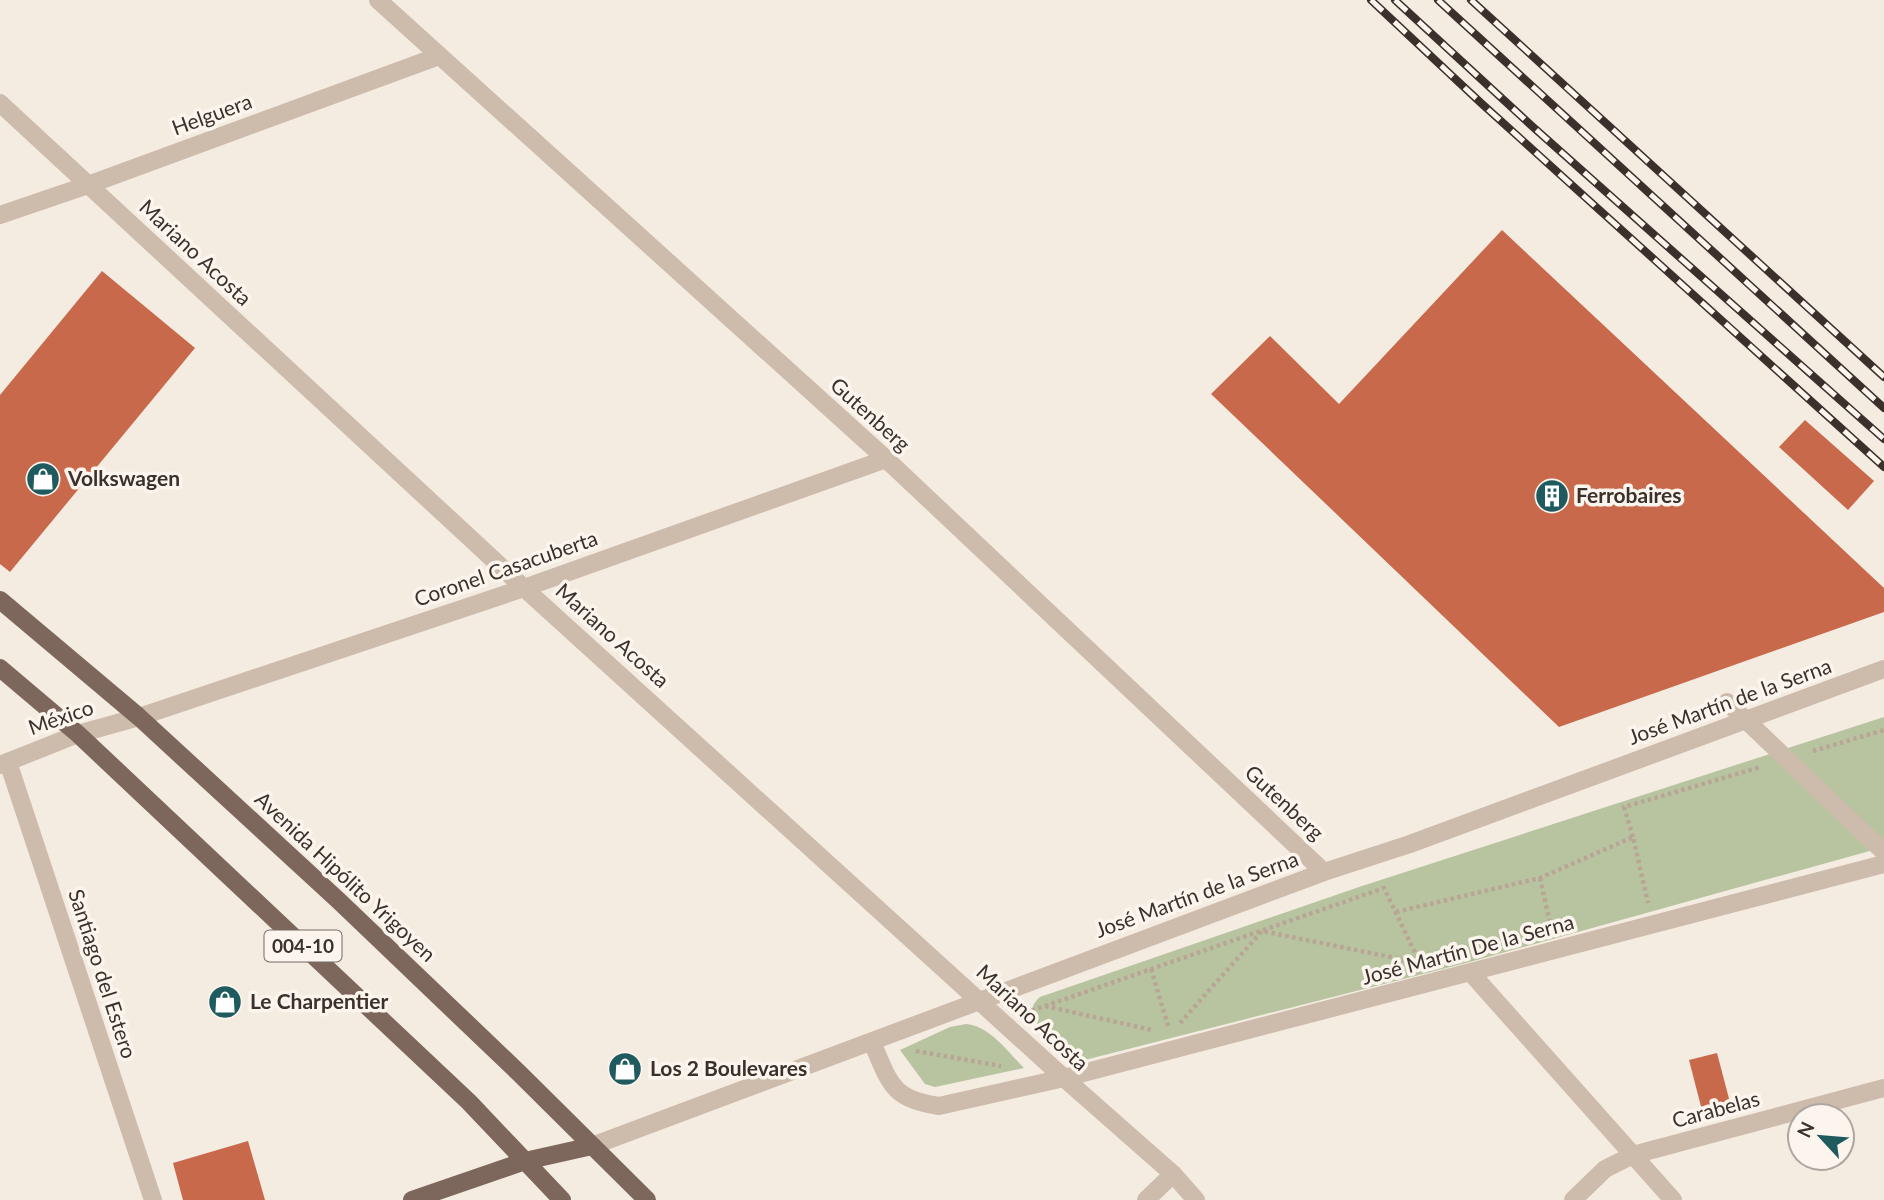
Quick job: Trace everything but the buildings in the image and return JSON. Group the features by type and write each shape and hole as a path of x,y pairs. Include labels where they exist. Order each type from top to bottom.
{"main road":[{"name":"Avenida Hipólito Yrigoyen","path":"0,600 139,718 339,901 647,1200"},
{"name":"004-10","path":"0,668 78,734 469,1102 562,1200"},
{"name":"José Martín de la Serna","path":"412,1200 525,1161 592,1146"}],"street":[{"name":"Gutenberg","path":"378,0 886,459 1324,872"},
{"name":"Helguera","path":"0,215 439,55"},
{"name":"Mariano Acosta","path":"0,103 524,588 1172,1174 1196,1200"},
{"name":"Coronel Casacuberta","path":"139,718 524,588 886,459"},
{"name":"José Martín de la Serna","path":"592,1146 1324,872 1370,858 1884,669"},
{"path":"1727,702 1884,852"},
{"name":"México","path":"4,763 78,734 139,718"},
{"name":"Santiago del Estero","path":"4,763 153,1200"},
{"name":"José Martín De la Serna","path":"872,1042 890,1084 903,1097 918,1103 939,1106 1063,1078 1884,864"},
{"path":"1471,973 1674,1200"},
{"name":"Carabelas","path":"1573,1200 1605,1169 1633,1156 1884,1088"},
{"path":"1146,1200 1172,1174"}],"path":[{"path":"1653,925 1624,807 1884,730"},
{"path":"1396,912 1540,878 1633,837"},
{"path":"1540,878 1556,950"},
{"path":"1002,1021 1262,930 1384,888 1420,963 1262,930"},
{"path":"1171,1034 1262,930"},
{"path":"1151,969 1171,1034"},
{"path":"1044,1006 1171,1034"},
{"path":"913,1050 1009,1068"}],"green space":[{"path":"1884,717 1884,847 1466,963 1077,1062 1033,1017 1033,1006 1040,997 1359,887"},
{"path":"966,1024 983,1029 991,1035 1024,1068 935,1087 925,1084 900,1050 950,1027"}],"railway":[{"path":"1371,0 1481,103 1884,467"},
{"path":"1395,0 1533,127 1884,439"},
{"path":"1438,0 1884,408"},
{"path":"1471,0 1884,377"}],"place":[{"name":"Volkswagen","path":"43,479"},
{"name":"Ferrobaires","path":"1552,496"},
{"name":"Le Charpentier","path":"225,1002"},
{"name":"Los 2 Boulevares","path":"625,1069"}]}
